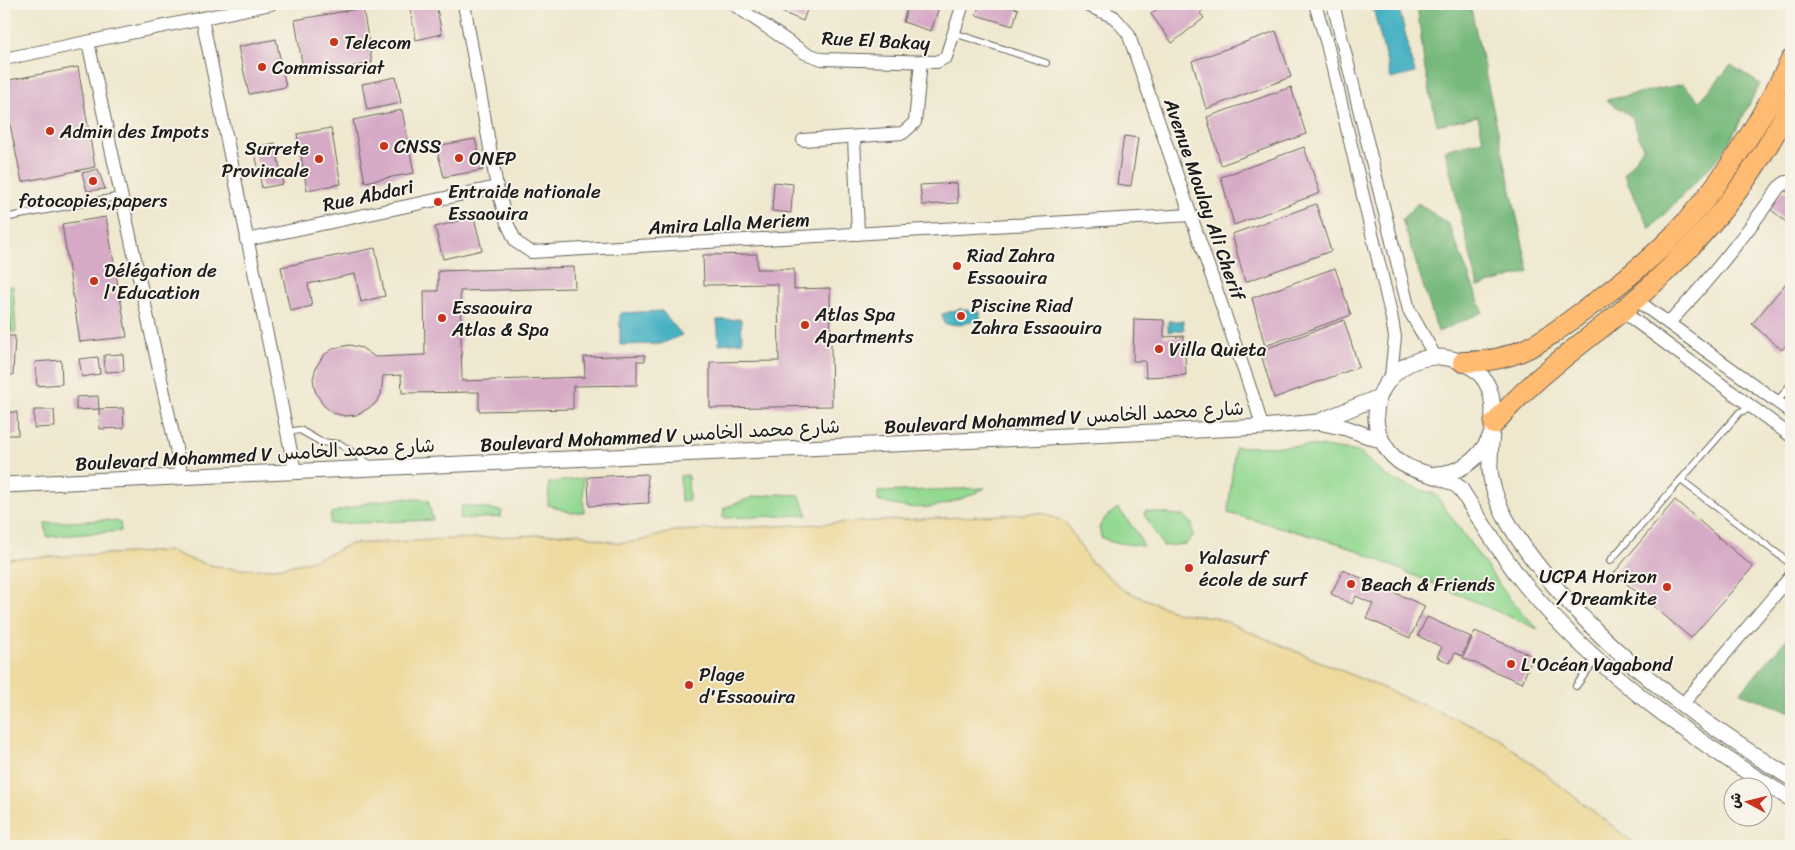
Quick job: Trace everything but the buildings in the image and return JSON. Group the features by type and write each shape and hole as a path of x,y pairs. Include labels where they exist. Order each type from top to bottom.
{"highway":[{"path":"1463,362 1489,362 1512,356 1553,333 1614,288 1673,237 1711,192 1748,139 1770,104 1791,60"},
{"path":"1493,430 1525,390 1629,305 1674,264 1725,207 1766,147 1791,102"}],"street":[{"path":"4,59 271,4"},
{"name":"Amira Lalla Meriem","path":"464,4 497,187 507,223 516,242 530,252 1191,215"},
{"name":"Rue El Bakay","path":"733,4 805,53 822,59 938,62 946,57 963,4"},
{"name":"Avenue Moulay Ali Cherif","path":"1085,4 1114,18 1128,33 1262,427"},
{"path":"1314,4 1327,44 1391,314 1394,337 1391,376"},
{"path":"1333,4 1409,310 1435,356"},
{"path":"202,18 246,240 295,471"},
{"path":"88,42 182,476"},
{"path":"803,140 903,133 915,122 921,61"},
{"path":"854,137 858,234"},
{"path":"1668,323 1705,284 1745,236 1778,188 1786,182 1791,183"},
{"name":"Rue Abdari","path":"246,240 497,187"},
{"path":"1629,305 1668,323 1791,412"},
{"path":"1629,305 1791,436"},
{"path":"1493,430 1484,450 1467,465 1446,474 1419,472 1397,461 1382,441 1376,412 1379,397 1391,376 1403,365 1419,358 1435,356 1463,362 1475,371 1485,382 1495,409 1493,430 1489,465 1493,486 1502,512 1542,572 1594,630 1623,658 1708,724 1791,778"},
{"path":"1318,422 1379,397"},
{"path":"1754,407 1777,402"},
{"path":"1318,422 1346,428 1382,441"},
{"name":"Boulevard Mohammed V شارع محمد الخامس","path":"4,485 1262,427 1318,422"},
{"path":"1431,474 1451,481 1460,488 1503,556 1526,586 1578,643 1652,706 1695,738 1791,799"},
{"path":"1682,705 1791,576"}],"lane":[{"path":"954,33 1046,63"},
{"path":"4,218 121,196"},
{"path":"1777,402 1791,384"},
{"path":"1610,561 1740,412 1754,407"},
{"path":"287,432 300,430 321,442 340,444 375,468"},
{"path":"1681,480 1791,564"},
{"path":"1576,686 1596,659"}],"green space":[{"path":"1417,4 1470,4 1529,272 1478,287 1445,150 1483,140 1478,116 1437,125 1424,64"},
{"path":"1731,65 1760,84 1724,152 1650,229 1624,175 1643,148 1632,117 1606,100 1683,84 1700,101"},
{"path":"1418,203 1449,225 1483,312 1438,332 1402,219"},
{"path":"13,286 16,332 4,332 4,287"},
{"path":"1317,446 1359,452 1386,476 1406,485 1435,494 1509,598 1538,629 1341,544 1228,513 1235,447"},
{"path":"688,475 689,500 681,501 680,476"},
{"path":"583,478 584,512 572,513 548,505 549,483"},
{"path":"985,488 958,500 933,507 906,507 878,501 878,492"},
{"path":"779,494 799,495 808,515 723,518 724,508 753,497"},
{"path":"402,498 428,500 433,520 330,524 331,513 370,502"},
{"path":"462,505 502,511 501,517 460,519"},
{"path":"1118,508 1138,534 1143,546 1111,542 1101,537 1099,527 1106,517"},
{"path":"1145,511 1184,516 1192,524 1193,536 1186,544 1163,546 1144,514"},
{"path":"106,520 120,522 121,531 47,537 45,523"},
{"path":"1791,634 1791,712 1740,693"}],"sand":[{"name":"Plage d'Essaouira","path":"1042,513 1065,522 1089,560 1124,590 1178,613 1215,617 1496,736 1638,846 4,846 4,559 171,551 215,566 261,569 307,562 350,544 578,533 606,541 626,542 647,539 674,531"}],"water":[{"path":"1372,4 1398,4 1415,73 1391,79"},
{"name":"Piscine Riad Zahra Essaouira","path":"960,309 980,312 980,319 961,325 944,324 942,314"},
{"path":"662,311 682,335 661,344 620,345 620,313"},
{"path":"741,319 742,342 719,344 717,320"},
{"path":"1168,321 1183,321 1184,330 1168,332"}],"place":[{"name":"Telecom","path":"334,42"},
{"name":"Commissariat","path":"262,67"},
{"name":"Admin des Impots","path":"50,131"},
{"name":"CNSS","path":"384,146"},
{"name":"ONEP","path":"459,158"},
{"name":"Surrete Provincale","path":"319,159"},
{"name":"fotocopies,papers","path":"93,181"},
{"name":"Entraide nationale Essaouira","path":"438,202"},
{"name":"Riad Zahra Essaouira","path":"957,266"},
{"name":"Délégation de l'Education","path":"94,281"},
{"name":"Piscine Riad Zahra Essaouira","path":"961,316"},
{"name":"Essaouira Atlas & Spa","path":"442,318"},
{"name":"Atlas Spa Apartments","path":"805,325"},
{"name":"Villa Quieta","path":"1159,349"},
{"name":"Yalasurf école de surf","path":"1189,568"},
{"name":"Beach & Friends","path":"1351,584"},
{"name":"UCPA Horizon / Dreamkite","path":"1667,587"},
{"name":"L'Océan Vagabond","path":"1511,664"},
{"name":"Plage d'Essaouira","path":"689,685"}]}
